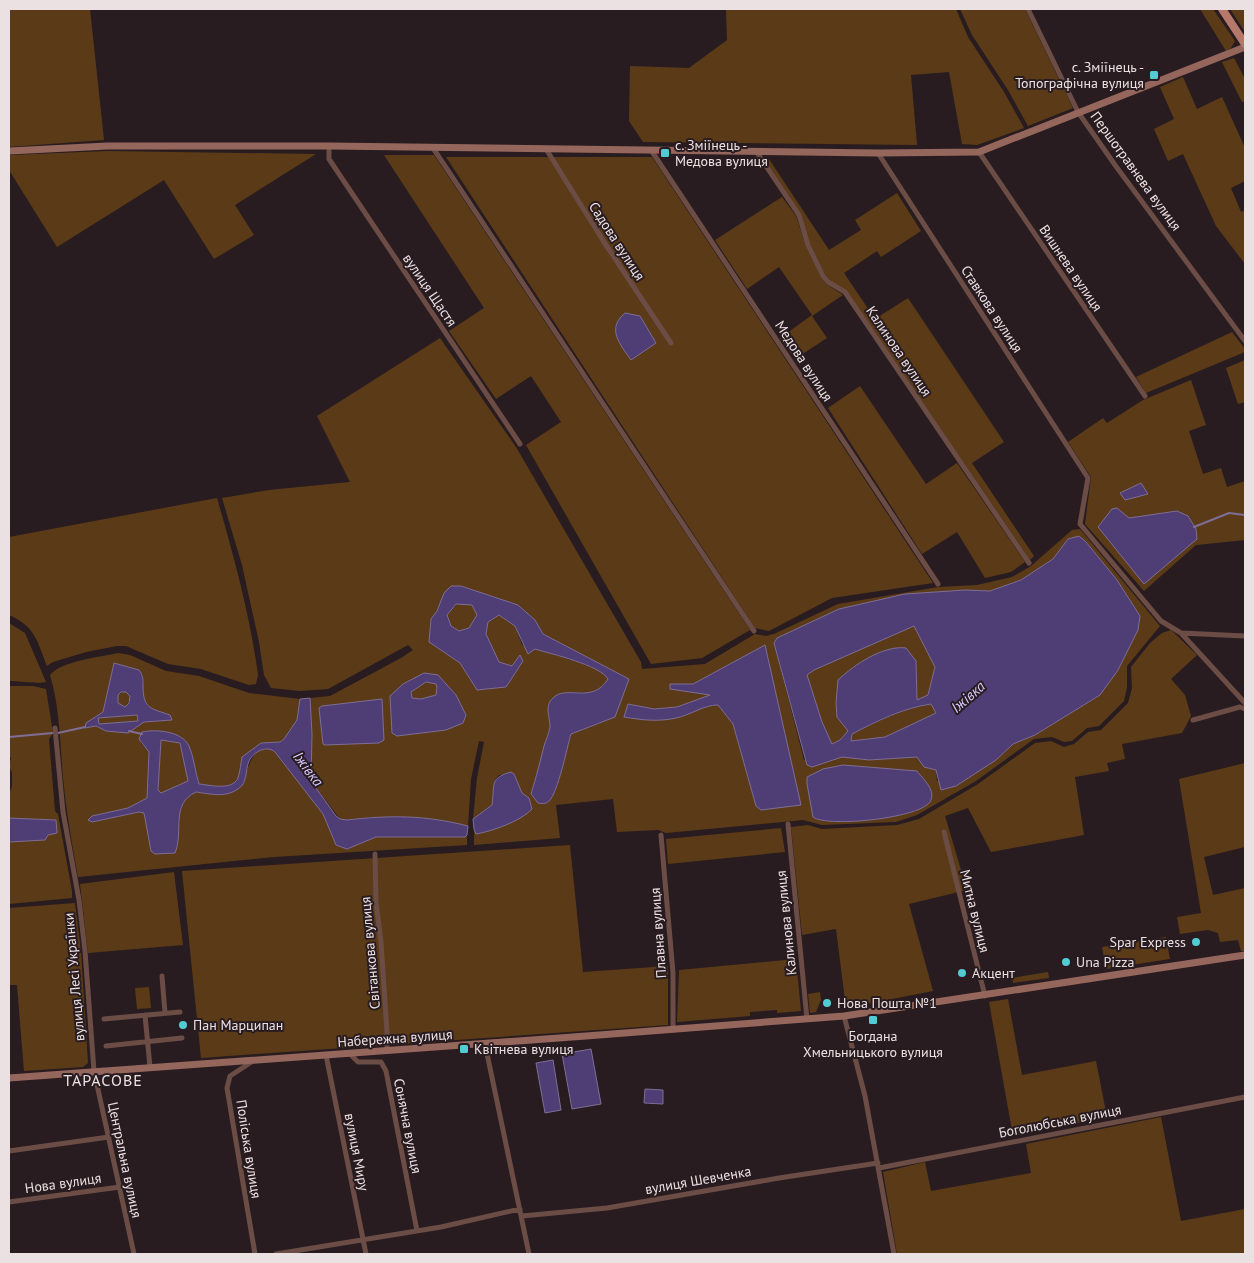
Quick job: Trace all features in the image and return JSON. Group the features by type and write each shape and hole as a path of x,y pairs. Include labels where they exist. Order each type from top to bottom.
{"main road":[{"path":"1222,9 1245,46"}],"street":[{"path":"9,151 108,146 329,146 756,152 979,152 1078,112 1028,9"},
{"name":"Першотравнева вулиця","path":"1245,46 1078,112 1245,341"},
{"name":"вулиця Щастя","path":"329,146 329,159 520,444"},
{"path":"433,148 754,630"},
{"name":"Садова вулиця","path":"546,149 604,242 671,343"},
{"name":"Медова вулиця","path":"651,150 938,584"},
{"name":"Калинова вулиця","path":"756,152 799,215 808,245 824,276 828,282 845,292 1029,563"},
{"name":"Вишнева вулиця","path":"979,152 1145,396"},
{"name":"Ставкова вулиця","path":"878,153 1088,478 1080,524 1161,621 1181,633"},
{"path":"1181,633 1245,636"},
{"path":"1181,633 1245,703"},
{"path":"1193,720 1240,707 1245,709"},
{"name":"вулиця Лесі Українки","path":"56,728 62,812 75,881 84,952 94,1071"},
{"name":"Калинова вулиця","path":"788,824 807,1019"},
{"name":"Митна вулиця","path":"944,832 985,996"},
{"name":"Плавна вулиця","path":"661,835 673,973 673,1030"},
{"name":"Світанкова вулиця","path":"375,854 376,902 388,1032 387,1051"},
{"name":"Набережна вулиця","path":"9,1078 844,1016 1245,956"},
{"path":"162,976 165,1014"},
{"path":"104,1020 180,1012"},
{"path":"145,1015 150,1067"},
{"path":"844,1016 865,1096 894,1254"},
{"path":"106,1046 182,1038"},
{"path":"485,1044 529,1254"},
{"name":"Сонячна вулиця","path":"349,1053 358,1062 381,1062 386,1071 417,1231"},
{"name":"вулиця Миру","path":"326,1055 366,1254"},
{"name":"Поліська вулиця","path":"255,1060 230,1076 227,1088 255,1254"},
{"name":"Центральна вулиця","path":"94,1071 134,1254"},
{"name":"Боголюбська вулиця","path":"879,1165 1245,1097"},
{"path":"9,1151 109,1137"},
{"name":"вулиця Шевченка","path":"522,1216 607,1208 779,1178 879,1165"},
{"name":"Нова вулиця","path":"9,1202 120,1187"},
{"path":"276,1254 417,1231 520,1210"}],"shaded area":[{"path":"9,9 90,9 104,140 9,147"},
{"path":"726,9 956,9 968,37 1004,92 1024,128 977,145 962,144 949,72 911,75 917,145 643,142 629,121 630,66 689,68 727,40"},
{"path":"960,9 1025,9 1073,108 1028,126 1008,90 972,35"},
{"path":"1200,9 1213,9 1235,41 1231,48 1226,51"},
{"path":"1230,9 1245,9 1245,32"},
{"path":"1234,58 1245,79 1245,101 1242,102 1222,62"},
{"path":"1183,77 1197,109 1222,97 1245,148 1245,181 1231,188 1241,212 1245,210 1245,264 1216,226 1183,154 1168,161 1154,129 1174,119 1160,87"},
{"path":"108,151 316,154 235,205 254,235 214,259 164,180 57,247 9,170 9,155"},
{"path":"384,155 434,155 750,630 702,658 651,664 526,445 561,422 531,376 496,399 449,331 484,308"},
{"path":"446,157 652,157 933,583 832,598 769,631 755,628"},
{"path":"764,159 769,159 829,250 861,230 855,220 897,193 921,231 881,257 877,251 844,273 875,319 908,298 1004,442 972,463 1034,556 1030,560 847,291 829,280 825,275 810,244 801,214"},
{"path":"782,197 796,216 806,246 821,277 826,284 843,295 812,316 827,338 795,359 780,338 812,315 779,267 747,289 715,240"},
{"path":"1232,332 1245,349 1245,352 1146,393 1136,377"},
{"path":"440,338 516,447 641,662 642,669 705,664 755,634 766,636 774,634 838,604 938,587 977,585 1012,577 1031,566 1072,530 1080,529 1160,626 1127,666 1127,687 1124,701 1099,726 1087,728 1072,741 1064,742 1052,737 1034,739 976,781 917,815 896,822 822,825 803,820 666,833 658,830 617,832 613,799 556,805 560,838 474,845 474,829 476,834 529,798 522,793 514,774 499,775 495,780 492,805 473,819 477,778 484,742 479,741 471,779 468,826 452,822 408,817 340,819 311,781 312,734 310,698 330,696 413,650 408,645 328,689 300,691 271,688 264,675 259,642 242,565 222,498 269,490 350,482 317,416","holes":["1068,539 1086,542 1117,580 1140,616 1138,630 1118,670 1100,695 1035,735 1013,744 996,760 937,781 936,769 929,769 917,757 869,760 842,757 804,760 774,643 777,638 965,590 990,591 1021,580 1053,559","461,586 518,605 535,620 543,634 629,679 614,717 571,734 555,792 531,794 550,727 548,708 550,702 564,694 589,692 598,689 608,679 605,673 578,662 522,645 515,626 499,615 488,622 486,634 499,662 512,666 523,661 506,687 477,690 460,663 429,641 431,619","765,645 756,806 733,724 718,705 624,717 629,704 654,709 677,707 711,695 670,684 693,684","438,675 456,695 392,733 403,684"]},
{"path":"1245,360 1245,402 1238,404 1226,368"},
{"path":"1191,380 1206,425 1189,431 1203,474 1221,468 1227,487 1245,481 1245,540 1196,545 1144,591 1085,524 1091,477 1068,442 1103,418 1107,423 1143,400"},
{"path":"860,386 926,484 957,463 1025,562 1011,572 985,578 957,532 922,554 828,408"},
{"path":"217,498 246,608 258,675 256,684 249,685 201,669 168,664 126,646 86,652 53,662 47,666 38,642 30,630 9,615 9,537"},
{"path":"457,604 472,604 477,615 469,628 459,631 451,626 447,615"},
{"path":"9,623 25,633 46,682 9,681"},
{"path":"914,626 935,667 928,696 917,701 916,661 837,717 848,731 840,740 832,744 822,722 807,675 814,670"},
{"path":"1171,630 1197,655 1171,679 1185,695 1191,716 1182,733 1122,744 1125,759 1107,763 1109,771 1075,777 1084,835 991,852 968,808 945,816 967,890 909,904 933,991 846,1008 836,929 802,935 791,827 808,825 822,829 897,825 919,819 978,784 1035,743 1051,741 1064,747 1074,744 1088,732 1101,730 1128,703 1132,688 1131,667 1150,643 1162,633"},
{"path":"118,653 130,655 166,671 199,676 249,693 300,699 297,720 280,742 261,743 242,757 237,780 224,786 199,784 188,744 161,732 142,732 141,743 149,752 147,798 128,808 92,816 88,820 92,822 139,812 144,813 151,851 177,849 179,817 184,802 189,796 196,792 223,795 244,782 253,756 257,751 268,748 275,752 323,814 336,845 347,849 376,837 465,837 467,835 467,845 274,857 78,877 66,803 58,713 50,675 55,670 72,663","holes":["114,663 143,675 143,699 151,709 170,715 171,720 144,722 128,733 106,731 96,726 85,727 86,723 103,712"]},
{"path":"426,682 436,684 436,695 421,699 412,698 411,692"},
{"path":"9,686 33,686 46,689 53,733 49,739 55,811 58,814 72,898 9,904 9,842 20,842 56,820 9,818 9,795 12,786 12,773 9,766 11,758 9,755"},
{"path":"124,691 130,696 125,707 118,703 118,695"},
{"path":"931,704 936,713 885,737 851,741 852,734 881,720 900,712"},
{"path":"138,715 138,721 99,724 98,718"},
{"path":"161,740 180,743 188,781 161,794 158,790"},
{"path":"1245,763 1245,847 1204,857 1213,895 1245,888 1245,951 1241,951 1238,940 1220,942 1218,933 1208,930 1180,934 1177,917 1201,913 1179,779"},
{"path":"781,828 785,852 668,864 666,839"},
{"path":"570,845 583,972 668,966 668,1025 201,1058 182,871"},
{"path":"174,872 183,945 88,953 80,884"},
{"path":"75,903 81,952 88,1063 83,1067 24,1071 17,985 9,985 9,908"},
{"path":"1166,937 1170,959 1106,969 1102,947"},
{"path":"796,959 801,1011 777,1013 777,1010 750,1012 750,1016 677,1022 679,970"},
{"path":"1048,972 1049,978 1013,983 1012,978"},
{"path":"149,987 151,1008 137,1009 135,988"},
{"path":"820,992 821,1000 816,1012 810,1013 808,994"},
{"path":"1008,999 1022,1075 1096,1061 1107,1117 1013,1136 989,1002"},
{"path":"1161,1117 1181,1221 1245,1209 1245,1254 897,1254 883,1172 925,1162 931,1191 1031,1173 1026,1144"}],"water":[{"path":"625,313 640,316 656,343 631,360 619,342 616,331 619,319"},
{"path":"1141,483 1148,494 1125,500 1120,493"},
{"path":"1117,508 1129,518 1177,511 1188,516 1196,529 1197,539 1144,584 1098,527 1112,509"},
{"path":"1079,536 1086,542 1117,580 1140,616 1138,630 1118,670 1100,695 1035,735 1013,744 996,760 956,786 941,790 936,770 924,767 917,757 869,760 842,757 812,767 807,765 774,643 777,638 839,609 905,594 965,590 990,591 1021,580 1053,559 1068,539","holes":["914,626 935,667 928,695 917,700 916,661 906,648 888,650 869,657 838,680 837,717 848,731 840,740 832,744 822,722 807,675 814,670","931,704 936,713 885,737 851,741 852,734 881,720 900,712"]},
{"path":"451,586 461,586 518,605 535,620 543,634 629,679 615,717 571,734 556,789 547,803 538,803 531,794 550,729 548,708 550,701 559,694 595,691 602,687 608,679 595,669 563,657 535,649 528,654 515,626 499,615 488,622 486,634 499,662 512,666 520,655 523,661 506,687 477,690 460,663 429,642 431,619 437,611 444,593","holes":["456,604 472,605 477,615 469,628 459,631 451,626 447,615"]},
{"path":"765,645 801,805 761,810 756,806 733,724 718,705 713,705 681,717 663,720 624,717 628,704 654,709 677,707 710,695 670,689 670,684 693,684"},
{"path":"114,663 139,670 143,677 143,693 146,703 153,709 170,715 172,720 144,722 128,733 106,731 96,726 85,728 86,723 103,712","holes":["121,692 126,692 130,696 129,703 125,707 118,703 118,695","137,715 138,721 99,724 98,718"]},
{"path":"424,673 438,675 456,695 466,715 463,723 446,730 397,736 392,733 390,696 403,684","holes":["426,682 436,684 436,695 421,699 412,698 411,692"]},
{"path":"310,698 312,734 311,781 336,816 347,820 393,817 452,822 468,826 467,835 465,837 376,837 347,849 336,845 323,814 275,752 268,749 261,750 251,757 243,783 233,792 228,794 212,794 196,792 188,797 180,811 175,853 155,854 151,851 144,813 139,812 92,822 88,820 92,816 128,808 147,798 149,752 139,739 142,732 161,731 181,737 186,741 191,750 199,784 231,785 238,778 242,757 261,743 280,742 284,739 297,720 300,699","holes":["161,740 180,743 188,781 161,793 158,790"]},
{"path":"382,699 384,740 379,743 323,744 319,708 322,706"},
{"path":"843,765 917,771 930,788 931,800 925,806 912,812 875,819 836,822 813,817 807,777 823,769"},
{"path":"511,772 514,774 522,793 529,798 532,809 521,818 506,825 476,834 473,819 492,805 494,783 496,780 504,774"},
{"path":"9,818 56,820 57,833 48,835 45,840 9,842"},
{"path":"591,1049 601,1104 572,1109 562,1054"},
{"path":"553,1060 561,1110 545,1113 536,1063"},
{"path":"645,1089 663,1090 663,1104 644,1103"}],"waterway":[{"name":"Іжівка","path":"1194,527 1229,513 1245,515"},
{"name":"Іжівка","path":"58,733 85,727"},
{"name":"Іжівка","path":"129,731 142,734"},
{"name":"Іжівка","path":"9,737 53,733"}],"place":[{"name":"с. Зміїнець - Топографічна вулиця","path":"1154,75"},
{"name":"с. Зміїнець - Медова вулиця","path":"665,153"},
{"name":"Spar Express","path":"1196,942"},
{"name":"Una Pizza","path":"1066,962"},
{"name":"Акцент","path":"962,973"},
{"name":"Нова Пошта №1","path":"827,1003"},
{"name":"Богдана Хмельницького вулиця","path":"873,1020"},
{"name":"Пан Марципан","path":"183,1025"},
{"name":"Квітнева вулиця","path":"464,1049"}],"district":[{"name":"ТАРАСОВЕ","path":"103,1080"}]}
